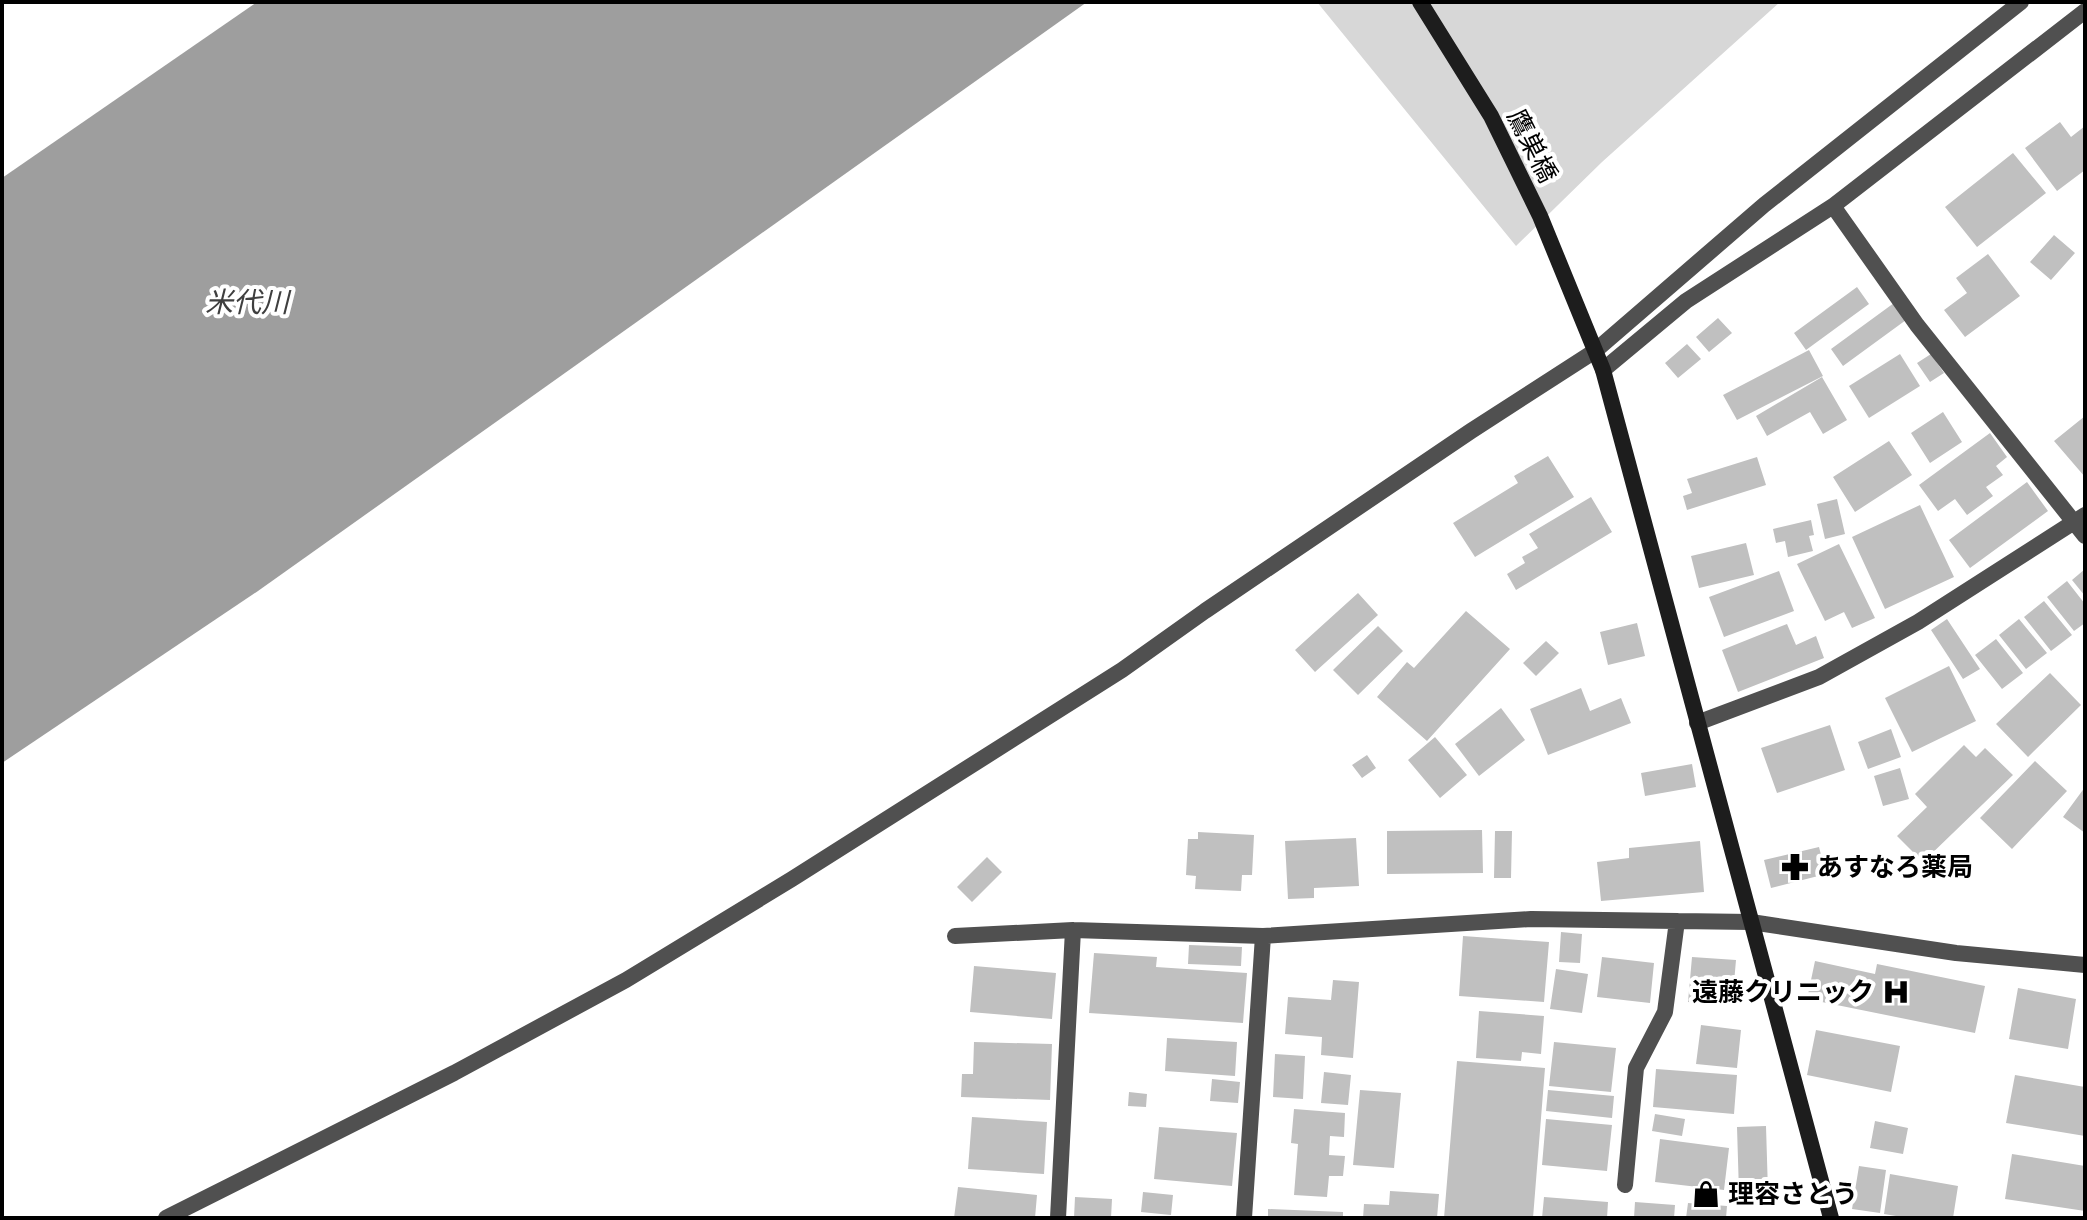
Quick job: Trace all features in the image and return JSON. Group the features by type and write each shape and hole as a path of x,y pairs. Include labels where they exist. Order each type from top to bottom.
{"street":[{"name":"鷹巣橋","path":"1420,2 1491,116 1540,216 1603,370 1831,1218"},
{"path":"166,1218 468,1066 626,980 1122,670 1357,508 1595,351 1764,205 2021,2"},
{"path":"1603,370 1686,301 1833,206 2085,11"},
{"path":"1697,723 1819,677 2082,524 1917,325 1833,206"},
{"path":"955,936 1073,930 1263,936 1531,919 1751,922 1956,953 2085,965"},
{"path":"1625,1185 1636,1068 1665,1012 1677,921"},
{"path":"1058,1218 1073,930"},
{"path":"1244,1218 1263,936"}],"shaded area":[{"path":"1317,2 1780,2 1602,162 1516,246"}],"water":[{"name":"米代川","path":"257,2 1087,2 258,591 2,763 2,178"}],"building":[{"path":"2060,122 2071,137 2085,126 2085,170 2057,191 2025,148"},
{"path":"2013,153 2046,193 1977,247 1945,207"},
{"path":"2054,235 2075,253 2051,280 2030,262"},
{"path":"1988,254 2020,296 1965,337 1944,310 1967,293 1956,278"},
{"path":"1857,287 1869,304 1806,350 1794,333"},
{"path":"1894,303 1906,320 1843,366 1831,349"},
{"path":"1718,318 1732,333 1709,352 1696,337"},
{"path":"1687,344 1701,359 1678,378 1665,363"},
{"path":"1809,350 1823,376 1737,420 1723,395"},
{"path":"1900,354 1920,386 1869,418 1849,386"},
{"path":"1931,354 1944,373 1930,382 1917,363"},
{"path":"1822,377 1847,420 1823,434 1810,412 1767,436 1756,416"},
{"path":"1943,412 1962,442 1930,463 1911,433"},
{"path":"2085,416 2085,477 2054,441"},
{"path":"1990,433 2007,457 1996,466 2003,475 1986,487 1993,496 1967,515 1955,499 1938,511 1919,485"},
{"path":"1889,441 1912,475 1855,512 1833,477"},
{"path":"1548,456 1574,497 1475,557 1453,523 1518,483 1514,476"},
{"path":"1757,457 1766,485 1687,510 1683,496 1692,493 1687,479"},
{"path":"2027,482 2048,511 1970,568 1949,540"},
{"path":"1591,497 1612,532 1516,590 1507,574 1525,563 1522,557 1538,548 1529,534"},
{"path":"1837,499 1845,534 1825,539 1817,504"},
{"path":"1920,505 1954,577 1885,609 1852,537"},
{"path":"1811,520 1814,535 1809,536 1813,551 1788,557 1785,541 1776,543 1773,529"},
{"path":"1746,543 1754,575 1699,588 1691,556"},
{"path":"1839,544 1875,618 1852,628 1844,612 1825,621 1797,564"},
{"path":"2085,569 2085,596 2072,580"},
{"path":"1779,571 1794,611 1724,637 1709,597"},
{"path":"2067,581 2085,604 2085,623 2074,631 2047,597"},
{"path":"1358,593 1378,615 1315,672 1295,650"},
{"path":"2044,601 2072,635 2051,651 2024,617"},
{"path":"1466,611 1510,649 1427,741 1377,697 1407,662 1414,668"},
{"path":"1947,619 1980,669 1963,679 1931,630"},
{"path":"2019,619 2047,653 2026,669 1999,635"},
{"path":"1637,623 1645,656 1608,665 1600,632"},
{"path":"1787,624 1796,645 1816,636 1824,658 1738,692 1722,650"},
{"path":"1378,626 1403,651 1358,695 1333,670"},
{"path":"1996,639 2023,673 2002,689 1975,655"},
{"path":"1546,641 1559,653 1536,676 1523,663"},
{"path":"1949,666 1976,721 1912,752 1885,698"},
{"path":"2050,673 2081,705 2028,757 1996,724"},
{"path":"1581,688 1590,711 1621,698 1631,723 1548,755 1530,709"},
{"path":"1501,708 1525,740 1479,776 1455,744"},
{"path":"1830,725 1845,770 1777,793 1761,748"},
{"path":"1891,729 1901,757 1868,769 1858,742"},
{"path":"1435,737 1467,775 1440,798 1408,760"},
{"path":"1964,745 1976,757 1985,748 2013,775 1923,862 1897,836 1927,807 1915,794"},
{"path":"1367,755 1376,768 1362,778 1352,765"},
{"path":"2035,761 2067,791 2012,849 1980,818"},
{"path":"1692,764 1696,787 1645,796 1641,773"},
{"path":"1900,768 1909,799 1883,806 1874,776"},
{"path":"2085,787 2085,833 2063,817"},
{"path":"1482,830 1483,873 1387,874 1387,831"},
{"path":"1495,831 1512,831 1511,878 1494,878"},
{"path":"1198,832 1254,835 1252,875 1242,875 1241,891 1195,889 1196,876 1186,875 1188,839 1198,839"},
{"path":"1356,838 1359,886 1314,888 1314,898 1288,899 1285,841"},
{"path":"1700,841 1704,892 1601,901 1597,862 1629,858 1629,848"},
{"name":"あすなろ薬局","path":"1819,847 1826,874 1771,888 1764,860"},
{"path":"987,857 1002,872 972,902 957,887"},
{"path":"1561,932 1582,934 1580,963 1559,962"},
{"path":"1463,936 1549,942 1544,1002 1459,996"},
{"path":"1189,945 1242,947 1241,966 1188,964"},
{"path":"1094,953 1157,957 1156,967 1247,973 1243,1023 1089,1013"},
{"path":"1602,957 1654,963 1650,1003 1597,997"},
{"path":"1692,957 1736,960 1732,1006 1688,1002"},
{"name":"遠藤クリニック","path":"1815,961 1875,974 1877,964 1985,986 1975,1033 1807,999"},
{"path":"974,966 1056,973 1052,1019 970,1012"},
{"path":"1556,969 1588,974 1582,1013 1550,1009"},
{"path":"1333,980 1359,982 1353,1058 1321,1055 1322,1037 1285,1034 1288,997 1331,1000"},
{"path":"2018,988 2076,999 2068,1049 2009,1039"},
{"path":"1479,1011 1544,1016 1541,1054 1522,1052 1521,1061 1476,1058"},
{"path":"1701,1025 1741,1030 1737,1068 1696,1064"},
{"path":"1816,1030 1900,1046 1891,1092 1807,1075"},
{"path":"1167,1038 1237,1042 1235,1076 1165,1071"},
{"path":"974,1042 1052,1044 1050,1100 961,1097 962,1074 973,1074"},
{"path":"1554,1042 1616,1048 1611,1092 1549,1086"},
{"path":"1275,1054 1305,1056 1303,1099 1273,1097"},
{"path":"1457,1061 1545,1068 1533,1218 1444,1218"},
{"path":"1656,1069 1737,1075 1734,1114 1653,1107"},
{"path":"1324,1072 1351,1075 1348,1105 1321,1103"},
{"path":"2015,1075 2085,1087 2085,1136 2006,1123"},
{"path":"1212,1079 1240,1082 1238,1103 1210,1101"},
{"path":"1360,1090 1401,1093 1394,1168 1353,1165"},
{"path":"1548,1090 1614,1096 1612,1118 1546,1111"},
{"path":"1129,1092 1147,1094 1146,1107 1128,1106"},
{"path":"1294,1109 1345,1113 1344,1137 1330,1136 1329,1155 1345,1156 1343,1176 1329,1176 1327,1197 1294,1195 1298,1144 1291,1143"},
{"path":"1655,1114 1685,1119 1682,1136 1652,1131"},
{"path":"972,1117 1047,1122 1044,1174 968,1169"},
{"path":"1546,1119 1612,1125 1607,1171 1542,1165"},
{"path":"1875,1121 1908,1128 1903,1154 1870,1148"},
{"path":"1766,1126 1768,1192 1739,1193 1737,1127"},
{"path":"1159,1127 1237,1133 1232,1186 1154,1179"},
{"path":"1660,1139 1729,1148 1724,1190 1655,1182"},
{"path":"2012,1154 2085,1166 2085,1211 2005,1199"},
{"path":"1859,1166 1886,1170 1880,1213 1852,1209"},
{"path":"1890,1174 1958,1186 1953,1218 1908,1218 1884,1214"},
{"path":"958,1187 1037,1195 1035,1218 954,1218"},
{"path":"1390,1191 1439,1194 1437,1218 1363,1218 1364,1204 1389,1205"},
{"path":"1143,1192 1173,1195 1171,1215 1141,1212"},
{"path":"1075,1197 1112,1199 1111,1218 1074,1218"},
{"path":"1544,1197 1608,1202 1607,1218 1542,1218"},
{"path":"1635,1202 1675,1205 1674,1218 1634,1218"},
{"path":"1688,1203 1727,1206 1726,1218 1686,1218"},
{"path":"1268,1209 1343,1212 1343,1218 1268,1218"}],"place":[{"name":"あすなろ薬局","path":"1795,867"},
{"name":"遠藤クリニック","path":"1896,992"},
{"name":"理容さとう","path":"1706,1194"}]}
